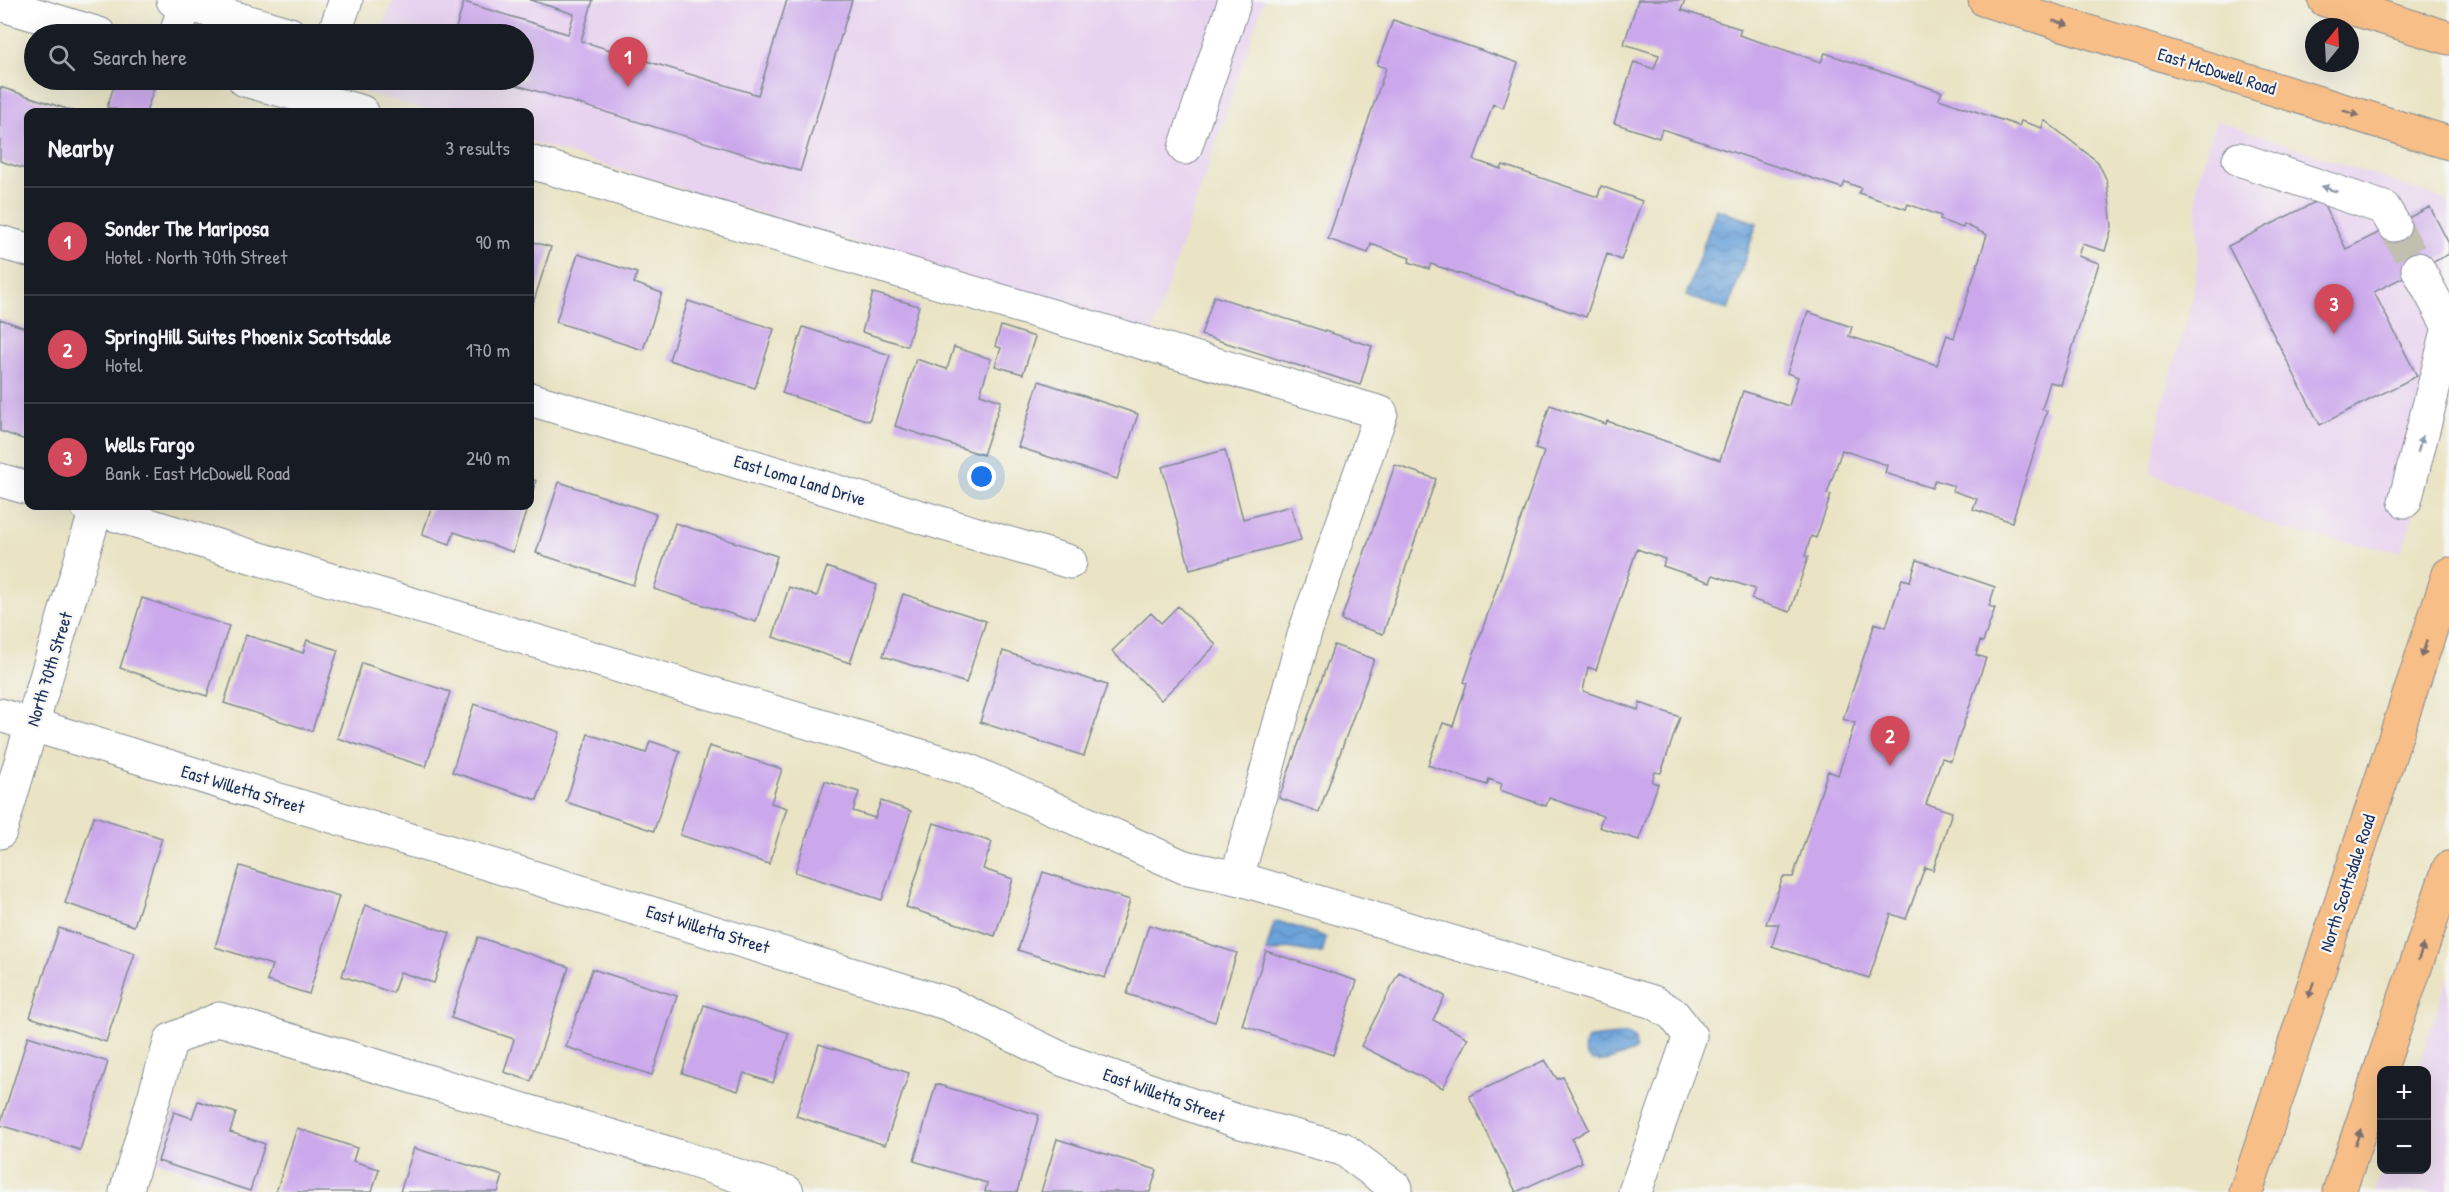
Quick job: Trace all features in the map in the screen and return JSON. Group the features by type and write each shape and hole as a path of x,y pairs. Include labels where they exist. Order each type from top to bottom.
{"main road":[{"name":"East McDowell Road","path":"1984,0 2449,143"},
{"path":"2325,0 2449,38"},
{"name":"North Scottsdale Road","path":"2246,1192 2449,573"},
{"path":"2339,1192 2449,868"}],"street":[{"path":"338,24 346,0"},
{"path":"1185,148 1235,0"},
{"path":"177,24 179,2 255,24"},
{"path":"0,4 66,24"},
{"path":"284,90 349,108"},
{"path":"2239,159 2384,208 2394,225"},
{"path":"534,163 1382,413 1305,632 1237,878"},
{"path":"0,242 24,249"},
{"path":"2405,501 2449,327 2418,269"},
{"name":"East Loma Land Drive","path":"534,400 1070,562"},
{"path":"0,480 24,488"},
{"name":"North 70th Street","path":"0,832 93,510"},
{"path":"106,510 250,556 965,769 1184,867 1237,878 1653,1002 1673,1014 1690,1036 1635,1192"},
{"name":"East Willetta Street","path":"0,715 949,1004 1064,1060 1237,1121 1343,1149 1396,1190"},
{"path":"126,1192 171,1040 219,1019 670,1153 787,1192"}],"shaded area":[{"path":"393,0 1264,0 1152,333 534,143 534,108 419,108 362,91 534,90 534,24 385,24"},
{"path":"2216,120 2449,201 2449,407 2401,552 2283,530 2151,473 2161,409 2192,302 2198,255 2197,184"},
{"path":"2449,975 2449,1192 2375,1192 2382,1174 2431,1174 2431,1066 2418,1066"}],"water":[{"path":"1716,209 1757,223 1728,310 1686,296"},
{"path":"1277,921 1326,938 1322,954 1287,948 1277,952 1266,951 1274,923"},
{"path":"1627,1034 1635,1039 1634,1051 1600,1062 1588,1058 1585,1046 1589,1038"}],"building":[{"path":"530,0 593,0 581,41 758,95 787,0 852,0 800,171 533,90 534,24 457,24 464,2 568,34 574,14"},
{"path":"1638,0 1685,0 1681,10 1741,29 1739,35 1821,62 1825,53 1942,92 1939,99 2019,126 2021,121 2042,128 2044,120 2098,162 2107,181 2112,227 2105,251 2082,244 2078,256 2099,263 2061,385 2050,382 2042,409 2047,411 2012,522 1973,509 1977,499 1953,491 1954,486 1935,480 1932,488 1885,473 1887,465 1842,450 1827,494 1831,495 1816,538 1811,536 1805,556 1808,557 1790,612 1751,599 1755,589 1713,575 1710,582 1663,566 1665,559 1637,549 1596,670 1588,667 1583,691 1638,710 1640,703 1680,717 1661,773 1655,772 1652,782 1658,784 1639,840 1599,827 1603,816 1549,798 1546,806 1500,790 1502,784 1489,779 1487,785 1428,765 1443,723 1453,726 1467,683 1464,682 1544,452 1535,449 1550,405 1606,424 1607,421 1720,460 1743,391 1789,406 1798,377 1787,373 1808,312 1852,327 1849,336 1937,365 1947,335 1954,338 1987,235 1964,224 1963,228 1940,220 1941,216 1908,204 1906,209 1859,193 1861,188 1845,182 1842,188 1662,129 1659,138 1614,123 1634,62 1654,69 1659,55 1624,44"},
{"path":"1393,20 1518,63 1503,108 1493,104 1474,160 1501,169 1503,165 1598,197 1601,186 1642,201 1621,260 1607,254 1586,317 1431,264 1429,269 1409,262 1410,258 1371,244 1368,253 1328,239 1386,68 1377,65"},
{"path":"0,87 64,108 24,108 24,169 0,161"},
{"path":"113,90 154,90 147,108 107,107"},
{"path":"2321,199 2346,249 2430,207 2449,244 2449,254 2374,292 2417,376 2320,425 2228,246"},
{"path":"534,242 551,247 534,300"},
{"path":"578,254 637,273 634,283 662,293 643,350 556,322"},
{"path":"873,293 919,306 907,346 862,332"},
{"path":"1214,296 1372,346 1360,385 1201,335"},
{"path":"688,301 774,329 755,388 669,360"},
{"path":"0,319 24,328 24,440 0,431"},
{"path":"1001,326 1035,337 1023,374 995,366 1001,348 995,346"},
{"path":"803,327 890,355 869,421 782,393"},
{"path":"954,347 991,359 980,394 1001,401 983,455 895,426 916,359 947,369"},
{"path":"1039,381 1138,414 1117,479 1018,447"},
{"path":"1225,450 1243,519 1291,506 1301,540 1190,569 1162,467"},
{"path":"1395,465 1436,479 1383,634 1341,620"},
{"path":"559,482 656,514 633,585 536,553"},
{"path":"431,510 527,510 513,552 454,532 450,544 422,535"},
{"path":"675,523 777,556 756,622 654,589"},
{"path":"1917,560 1995,587 1989,606 1995,608 1983,642 1980,641 1976,655 1986,658 1951,761 1942,758 1926,804 1952,812 1933,870 1925,867 1906,919 1891,914 1869,978 1772,946 1779,924 1766,924 1783,877 1793,877 1828,771 1838,775 1855,723 1843,719 1875,623 1886,627 1902,579 1910,581"},
{"path":"827,567 877,585 850,663 773,637 789,587 817,596"},
{"path":"903,594 986,621 966,683 883,656"},
{"path":"142,598 229,626 207,696 120,668"},
{"path":"1178,606 1216,645 1161,700 1112,651 1151,613 1161,623"},
{"path":"246,635 303,653 307,640 338,650 312,731 224,703"},
{"path":"1334,645 1374,659 1319,812 1279,798"},
{"path":"1003,651 1107,685 1084,756 980,722"},
{"path":"362,663 450,692 426,767 337,738"},
{"path":"474,704 560,732 537,800 452,772"},
{"path":"588,734 646,753 650,741 680,751 654,831 566,802"},
{"path":"709,746 782,769 771,803 787,808 769,864 680,835"},
{"path":"825,781 859,792 853,811 875,818 881,801 911,811 882,900 795,872"},
{"path":"94,816 162,838 134,926 65,903"},
{"path":"934,823 992,842 983,869 1013,879 995,936 906,907"},
{"path":"240,866 339,896 309,994 267,981 272,965 215,947"},
{"path":"1043,872 1130,900 1105,978 1018,950"},
{"path":"365,905 450,933 434,983 400,972 393,993 342,976"},
{"path":"1149,925 1237,953 1215,1022 1127,994"},
{"path":"59,928 135,953 106,1042 30,1017"},
{"path":"478,937 569,967 531,1081 504,1072 514,1039 451,1018"},
{"path":"1266,951 1357,981 1333,1055 1242,1025"},
{"path":"592,969 677,996 652,1075 566,1047"},
{"path":"1399,972 1445,996 1433,1020 1468,1038 1443,1088 1361,1046"},
{"path":"704,1005 789,1033 773,1083 744,1073 738,1091 682,1073"},
{"path":"28,1036 108,1062 80,1150 0,1125"},
{"path":"819,1044 909,1073 885,1145 796,1116"},
{"path":"1545,1060 1557,1079 1563,1077 1589,1129 1572,1139 1582,1162 1516,1192 1469,1096"},
{"path":"936,1084 1039,1115 1017,1192 985,1192 987,1183 914,1161"},
{"path":"198,1101 236,1113 230,1132 265,1144 250,1191 158,1161 174,1112 192,1118"},
{"path":"297,1128 357,1148 353,1161 379,1169 372,1192 276,1192"},
{"path":"1057,1139 1157,1170 1150,1192 1041,1192"},
{"path":"414,1148 503,1176 498,1192 400,1192"}],"tunnel":[{"path":"2394,225 2418,269"}],"place":[{"name":"Sonder The Mariposa","path":"628,87"},
{"name":"Wells Fargo","path":"2334,334"},
{"name":"SpringHill Suites Phoenix Scottsdale","path":"1890,766"}]}
